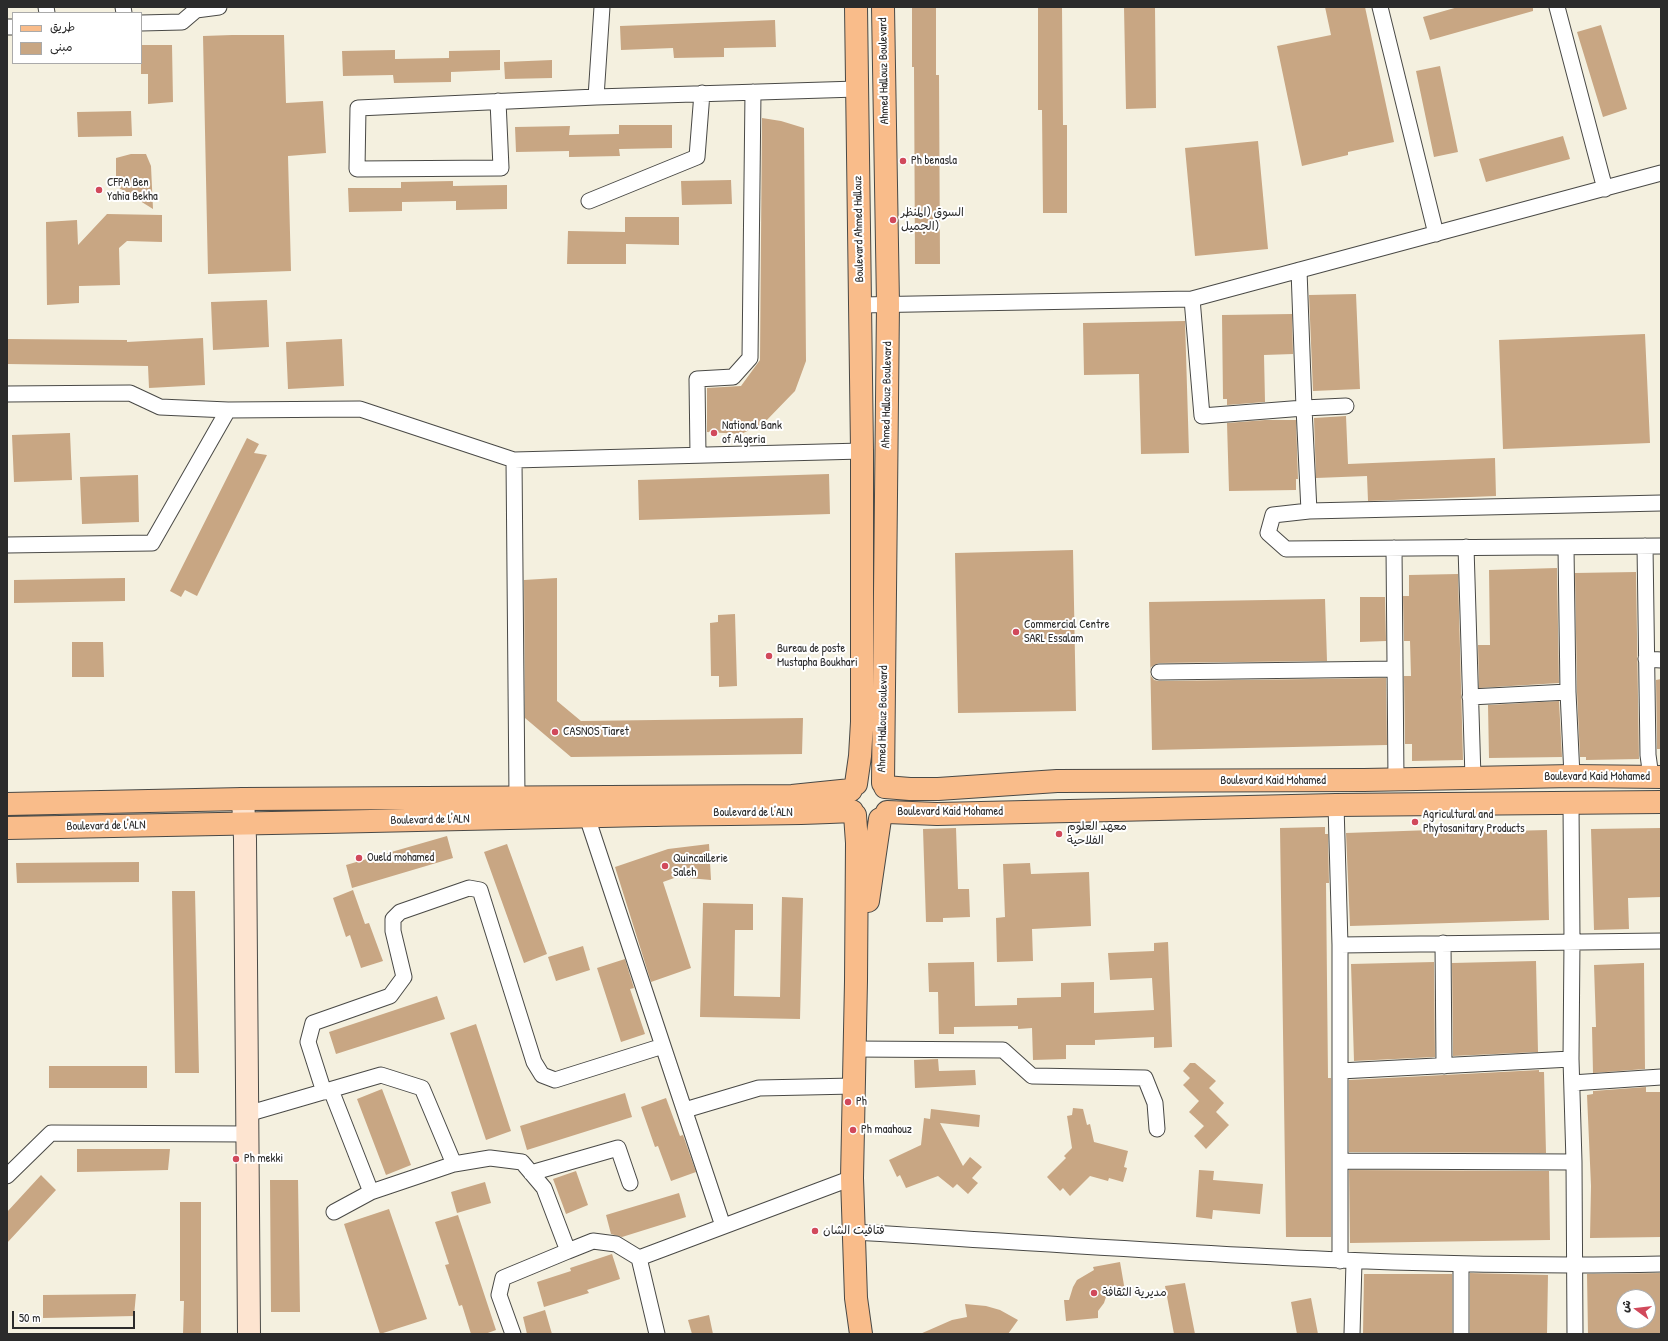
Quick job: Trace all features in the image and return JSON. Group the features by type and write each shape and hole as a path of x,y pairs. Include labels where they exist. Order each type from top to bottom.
{"main road":[{"name":"Boulevard Ahmed Hallouz","path":"856,7 862,451"},
{"name":"Ahmed Hallouz Boulevard","path":"876,8 888,304 884,785"},
{"name":"Ahmed Hallouz Boulevard","path":"856,981 857,843 853,800 860,756 862,722 862,451"},
{"name":"Boulevard Kaid Mohamed","path":"884,785 910,789 938,789 1057,781 1396,780 1572,776 1656,777"},
{"path":"860,1334 856,1298 852,1178 856,981 883,815 891,802 888,791 884,785 877,780 866,779 853,800 864,821 869,822 883,815"},
{"name":"Boulevard de l'ALN","path":"7,804 243,799 517,797 792,796 853,800"},
{"name":"Boulevard de l'ALN","path":"7,828 742,813 810,813 853,800"},
{"name":"Boulevard Kaid Mohamed","path":"883,815 1336,805 1661,802"},
{"path":"810,813 836,824 848,833 857,843"}],"street":[{"path":"142,23 182,22 196,9 219,7"},
{"path":"596,97 602,7"},
{"path":"1380,7 1436,234"},
{"path":"1557,7 1606,189"},
{"path":"498,101 501,168 357,169 358,108 498,101 596,97 857,89"},
{"path":"698,455 697,380 733,377 750,358 753,92"},
{"path":"589,201 697,157 702,93"},
{"path":"860,305 1192,299 1661,173"},
{"path":"1300,270 1309,511"},
{"path":"1192,299 1202,416 1346,406"},
{"path":"7,394 130,393 160,407 228,410 360,409 514,460 862,451"},
{"path":"7,545 152,542 228,410"},
{"path":"514,460 517,797"},
{"path":"1661,503 1309,511 1273,515 1268,533 1286,549 1466,547 1566,548 1661,546"},
{"path":"1645,546 1648,755 1656,777"},
{"path":"1466,547 1474,778"},
{"path":"1394,548 1396,780"},
{"path":"1566,548 1568,692 1572,776"},
{"path":"1646,659 1661,660"},
{"path":"1159,672 1395,669"},
{"path":"1470,697 1568,692"},
{"path":"243,799 249,1334"},
{"path":"1571,803 1571,1059 1574,1162 1575,1334"},
{"path":"1336,805 1340,944 1341,1161 1352,1334"},
{"path":"587,817 724,1226"},
{"path":"371,1192 327,1091 308,1042 313,1023 390,996 404,977 393,931 393,919 400,912 469,888 480,890 534,1062 542,1075 555,1080 663,1046"},
{"path":"1340,944 1661,941"},
{"path":"1442,943 1444,1066"},
{"path":"854,1049 1003,1050 1032,1076 1145,1078 1155,1102 1157,1129"},
{"path":"1340,1071 1571,1059"},
{"path":"7,1176 51,1133 247,1124 327,1091 382,1075 422,1088 454,1164"},
{"path":"1572,1083 1661,1077"},
{"path":"685,1110 759,1088 854,1086"},
{"path":"531,1173 618,1148 630,1183"},
{"path":"334,1212 371,1192 454,1164 490,1158 522,1162 544,1188 568,1251"},
{"path":"1341,1161 1574,1162"},
{"path":"639,1258 852,1178"},
{"path":"854,1232 1347,1262 1575,1266 1661,1264"},
{"path":"512,1334 499,1295 503,1278 593,1241 616,1244 639,1258 657,1334"},
{"path":"1461,1264 1461,1334"}],"building":[{"path":"912,7 936,7 936,75 939,75 940,264 915,264 914,67 912,67"},
{"path":"1038,7 1062,7 1063,125 1067,125 1067,213 1043,213 1042,110 1038,110"},
{"path":"1124,7 1155,7 1156,108 1126,109"},
{"path":"1325,7 1365,7 1394,142 1348,152 1348,155 1302,166 1277,46 1331,35"},
{"path":"1458,7 1533,7 1533,11 1430,40 1423,17"},
{"path":"775,20 776,47 724,48 724,57 674,58 673,48 621,50 620,26"},
{"path":"1601,25 1627,109 1603,117 1577,32"},
{"path":"284,35 286,103 323,101 326,153 288,156 291,271 208,274 203,36"},
{"path":"142,45 172,45 173,102 148,104 148,74 141,74"},
{"path":"395,50 395,59 449,58 449,51 500,50 500,70 451,72 451,82 394,83 393,75 343,76 342,51"},
{"path":"552,60 552,78 505,79 504,62"},
{"path":"1440,66 1458,152 1434,157 1416,71"},
{"path":"131,111 132,136 78,137 77,112"},
{"path":"762,118 781,121 804,128 806,361 795,391 763,424 741,434 707,432 707,388 741,386 760,360"},
{"path":"619,125 672,125 672,148 619,149 620,156 569,157 569,151 516,152 515,127 570,126 569,135 619,134"},
{"path":"1563,136 1570,159 1486,182 1479,159"},
{"path":"1258,141 1268,249 1195,256 1185,148"},
{"path":"131,154 146,154 151,166 153,209 116,186 116,158"},
{"path":"731,180 732,204 682,205 681,181"},
{"path":"453,181 453,186 507,185 507,209 456,210 456,201 402,202 402,211 349,212 348,188 401,188 401,182"},
{"path":"107,214 162,215 162,242 127,241 119,248 120,285 79,286 79,303 47,305 46,222 77,220 78,245"},
{"path":"625,217 679,217 679,245 626,244 626,264 567,264 568,231 625,232"},
{"path":"1356,294 1360,389 1313,391 1309,295"},
{"path":"267,300 269,347 213,350 211,302"},
{"path":"1292,314 1293,354 1264,355 1265,402 1227,405 1227,399 1223,399 1222,315"},
{"path":"1185,321 1189,453 1141,454 1139,374 1084,375 1083,323"},
{"path":"1645,334 1650,443 1503,449 1499,340"},
{"path":"203,338 205,385 149,388 148,366 7,364 7,339 127,340 127,342"},
{"path":"342,339 344,386 288,389 286,342"},
{"path":"1346,416 1348,464 1495,458 1496,496 1368,501 1367,476 1316,478 1314,418"},
{"path":"1265,420 1296,420 1298,479 1296,479 1296,490 1229,491 1227,423"},
{"path":"70,433 72,480 14,482 12,435"},
{"path":"247,438 259,444 254,453 267,455 197,596 185,590 181,597 170,591"},
{"path":"829,474 830,514 639,520 638,480"},
{"path":"138,475 139,522 82,524 80,477"},
{"name":"Commercial Centre SARL Essalam","path":"1073,550 1076,711 958,713 955,553"},
{"path":"1557,568 1559,683 1479,688 1478,645 1490,645 1489,570"},
{"path":"1636,572 1639,759 1586,760 1586,757 1580,757 1577,692 1575,573"},
{"path":"1458,574 1463,760 1412,761 1412,744 1405,744 1404,676 1411,676 1410,641 1404,641 1403,596 1409,596 1409,575"},
{"path":"125,578 125,601 14,603 14,580"},
{"path":"557,578 557,701 581,721 803,718 802,754 571,757 525,718 524,580"},
{"path":"1360,597 1385,597 1386,641 1360,642"},
{"path":"1325,599 1327,661 1159,663 1151,667 1150,670 1149,602"},
{"path":"735,614 737,686 719,687 719,676 711,676 710,623 718,622 718,615"},
{"path":"72,642 103,642 104,677 72,677"},
{"path":"1150,674 1154,680 1159,681 1386,678 1387,745 1152,750"},
{"path":"1661,679 1661,749 1657,749 1656,680"},
{"path":"1559,701 1562,757 1489,758 1488,705"},
{"path":"1325,827 1325,834 1328,834 1329,883 1326,883 1328,1078 1331,1078 1331,1237 1286,1237 1280,828"},
{"path":"956,828 958,889 969,889 970,917 943,918 943,922 926,922 923,829"},
{"path":"1661,828 1661,897 1628,898 1629,929 1594,930 1591,829"},
{"path":"1432,830 1432,833 1547,830 1549,920 1350,926 1346,833"},
{"path":"447,836 453,858 352,888 346,865"},
{"path":"507,844 547,954 524,963 484,852"},
{"path":"709,844 711,880 677,877 663,882 691,968 651,982 615,867 668,849"},
{"path":"139,862 139,882 17,883 16,863"},
{"path":"1030,863 1031,874 1089,872 1091,926 1032,929 1033,961 997,962 996,918 1005,917 1003,864"},
{"path":"353,890 365,924 369,923 383,961 361,968 350,935 346,937 333,898"},
{"path":"172,891 195,891 199,1073 175,1073"},
{"path":"782,897 803,898 800,1019 700,1017 703,903 753,904 753,930 735,930 734,996 780,997"},
{"path":"1168,942 1172,1047 1154,1048 1154,1037 1095,1040 1095,1045 1066,1045 1066,1059 1033,1060 1032,1028 1018,1029 1018,1026 954,1027 954,1034 939,1034 938,992 929,992 928,963 974,962 975,1006 1017,1005 1017,998 1061,997 1061,983 1094,982 1094,1013 1154,1010 1152,978 1110,980 1108,953 1154,951 1154,943"},
{"path":"583,946 590,970 556,981 548,957"},
{"path":"625,959 634,988 630,989 645,1034 621,1042 597,968"},
{"path":"1536,961 1538,1052 1453,1056 1452,963"},
{"path":"1434,962 1435,1057 1354,1061 1351,964"},
{"path":"1644,963 1645,1069 1593,1073 1592,1027 1596,1027 1594,965"},
{"path":"437,996 445,1019 336,1054 329,1032"},
{"path":"476,1024 511,1131 486,1140 450,1033"},
{"path":"938,1059 939,1071 975,1070 976,1085 915,1088 914,1060"},
{"path":"1190,1063 1195,1063 1216,1081 1209,1088 1224,1103 1216,1112 1229,1125 1206,1149 1194,1136 1204,1126 1189,1112 1199,1101 1183,1085 1190,1078 1183,1071"},
{"path":"49,1066 147,1066 147,1088 49,1088"},
{"path":"1539,1070 1539,1072 1544,1072 1546,1153 1349,1152 1349,1080"},
{"path":"1646,1087 1646,1092 1661,1092 1661,1237 1590,1238 1591,1186 1587,1095 1593,1094 1593,1091"},
{"path":"382,1089 411,1165 386,1175 357,1099"},
{"path":"625,1093 632,1117 527,1150 520,1126"},
{"path":"666,1098 680,1136 683,1135 696,1172 671,1181 658,1146 655,1147 641,1107"},
{"path":"1073,1108 1083,1109 1087,1125 1090,1124 1094,1142 1128,1151 1124,1167 1127,1168 1123,1182 1109,1178 1108,1181 1090,1176 1070,1196 1063,1188 1060,1191 1047,1177 1066,1158 1064,1156 1072,1148 1067,1116 1072,1115"},
{"path":"931,1109 980,1115 979,1127 940,1123 963,1166 970,1157 982,1167 972,1178 978,1183 968,1194 957,1184 953,1188 938,1176 906,1188 900,1175 897,1177 889,1160 921,1145 924,1118 930,1119"},
{"path":"77,1149 170,1149 168,1170 77,1172"},
{"path":"1199,1170 1214,1171 1213,1180 1263,1184 1260,1214 1213,1210 1212,1219 1196,1217"},
{"path":"1349,1170 1549,1171 1550,1240 1350,1243"},
{"path":"576,1171 588,1205 566,1214 553,1179"},
{"path":"41,1175 56,1190 7,1243 7,1212"},
{"path":"270,1180 298,1180 300,1312 271,1312"},
{"path":"485,1182 491,1203 457,1213 451,1192"},
{"path":"679,1193 686,1217 622,1237 611,1234 606,1215"},
{"path":"180,1202 201,1202 201,1334 183,1334 184,1301 180,1301"},
{"path":"389,1209 427,1319 380,1334 344,1224"},
{"path":"458,1215 496,1330 485,1334 471,1334 462,1305 459,1306 445,1265 449,1264 435,1222"},
{"path":"612,1254 620,1279 587,1290 589,1293 544,1307 537,1282 571,1271 570,1268"},
{"name":"مديرية الثقافة","path":"1120,1262 1125,1291 1107,1294 1104,1303 1098,1311 1098,1318 1066,1321 1064,1300 1069,1300 1077,1280 1094,1270 1093,1267"},
{"path":"1470,1273 1548,1275 1547,1334 1470,1334"},
{"path":"1661,1273 1661,1334 1588,1334 1587,1274"},
{"path":"1364,1274 1452,1274 1452,1334 1363,1334"},
{"path":"1185,1283 1195,1334 1174,1334 1165,1286"},
{"path":"136,1294 134,1316 43,1318 43,1295"},
{"path":"1311,1298 1318,1334 1297,1334 1291,1302"},
{"path":"965,1304 986,1306 1000,1310 1018,1320 1008,1334 920,1334 952,1320 967,1317"},
{"path":"545,1310 552,1334 527,1334 523,1317"},
{"path":"709,1315 713,1334 692,1334 688,1320"}],"place":[{"name":"Ph benasla","path":"903,161"},
{"name":"CFPA Ben Yahia Bekha","path":"99,190"},
{"name":"السوق (المنظر الجميل)","path":"893,220"},
{"name":"National Bank of Algeria","path":"714,433"},
{"name":"Commercial Centre SARL Essalam","path":"1016,632"},
{"name":"Bureau de poste Mustapha Boukhari","path":"769,656"},
{"name":"CASNOS Tiaret","path":"555,732"},
{"name":"Agricultural and Phytosanitary Products","path":"1415,822"},
{"name":"معهد العلوم الفلاحية","path":"1059,834"},
{"name":"Oueld mohamed","path":"359,858"},
{"name":"Quincaillerie Saleh","path":"665,866"},
{"name":"Ph","path":"848,1102"},
{"name":"Ph maahouz","path":"853,1130"},
{"name":"Ph mekki","path":"236,1159"},
{"name":"فتافيت الشان","path":"815,1231"},
{"name":"مديرية الثقافة","path":"1094,1293"}]}
